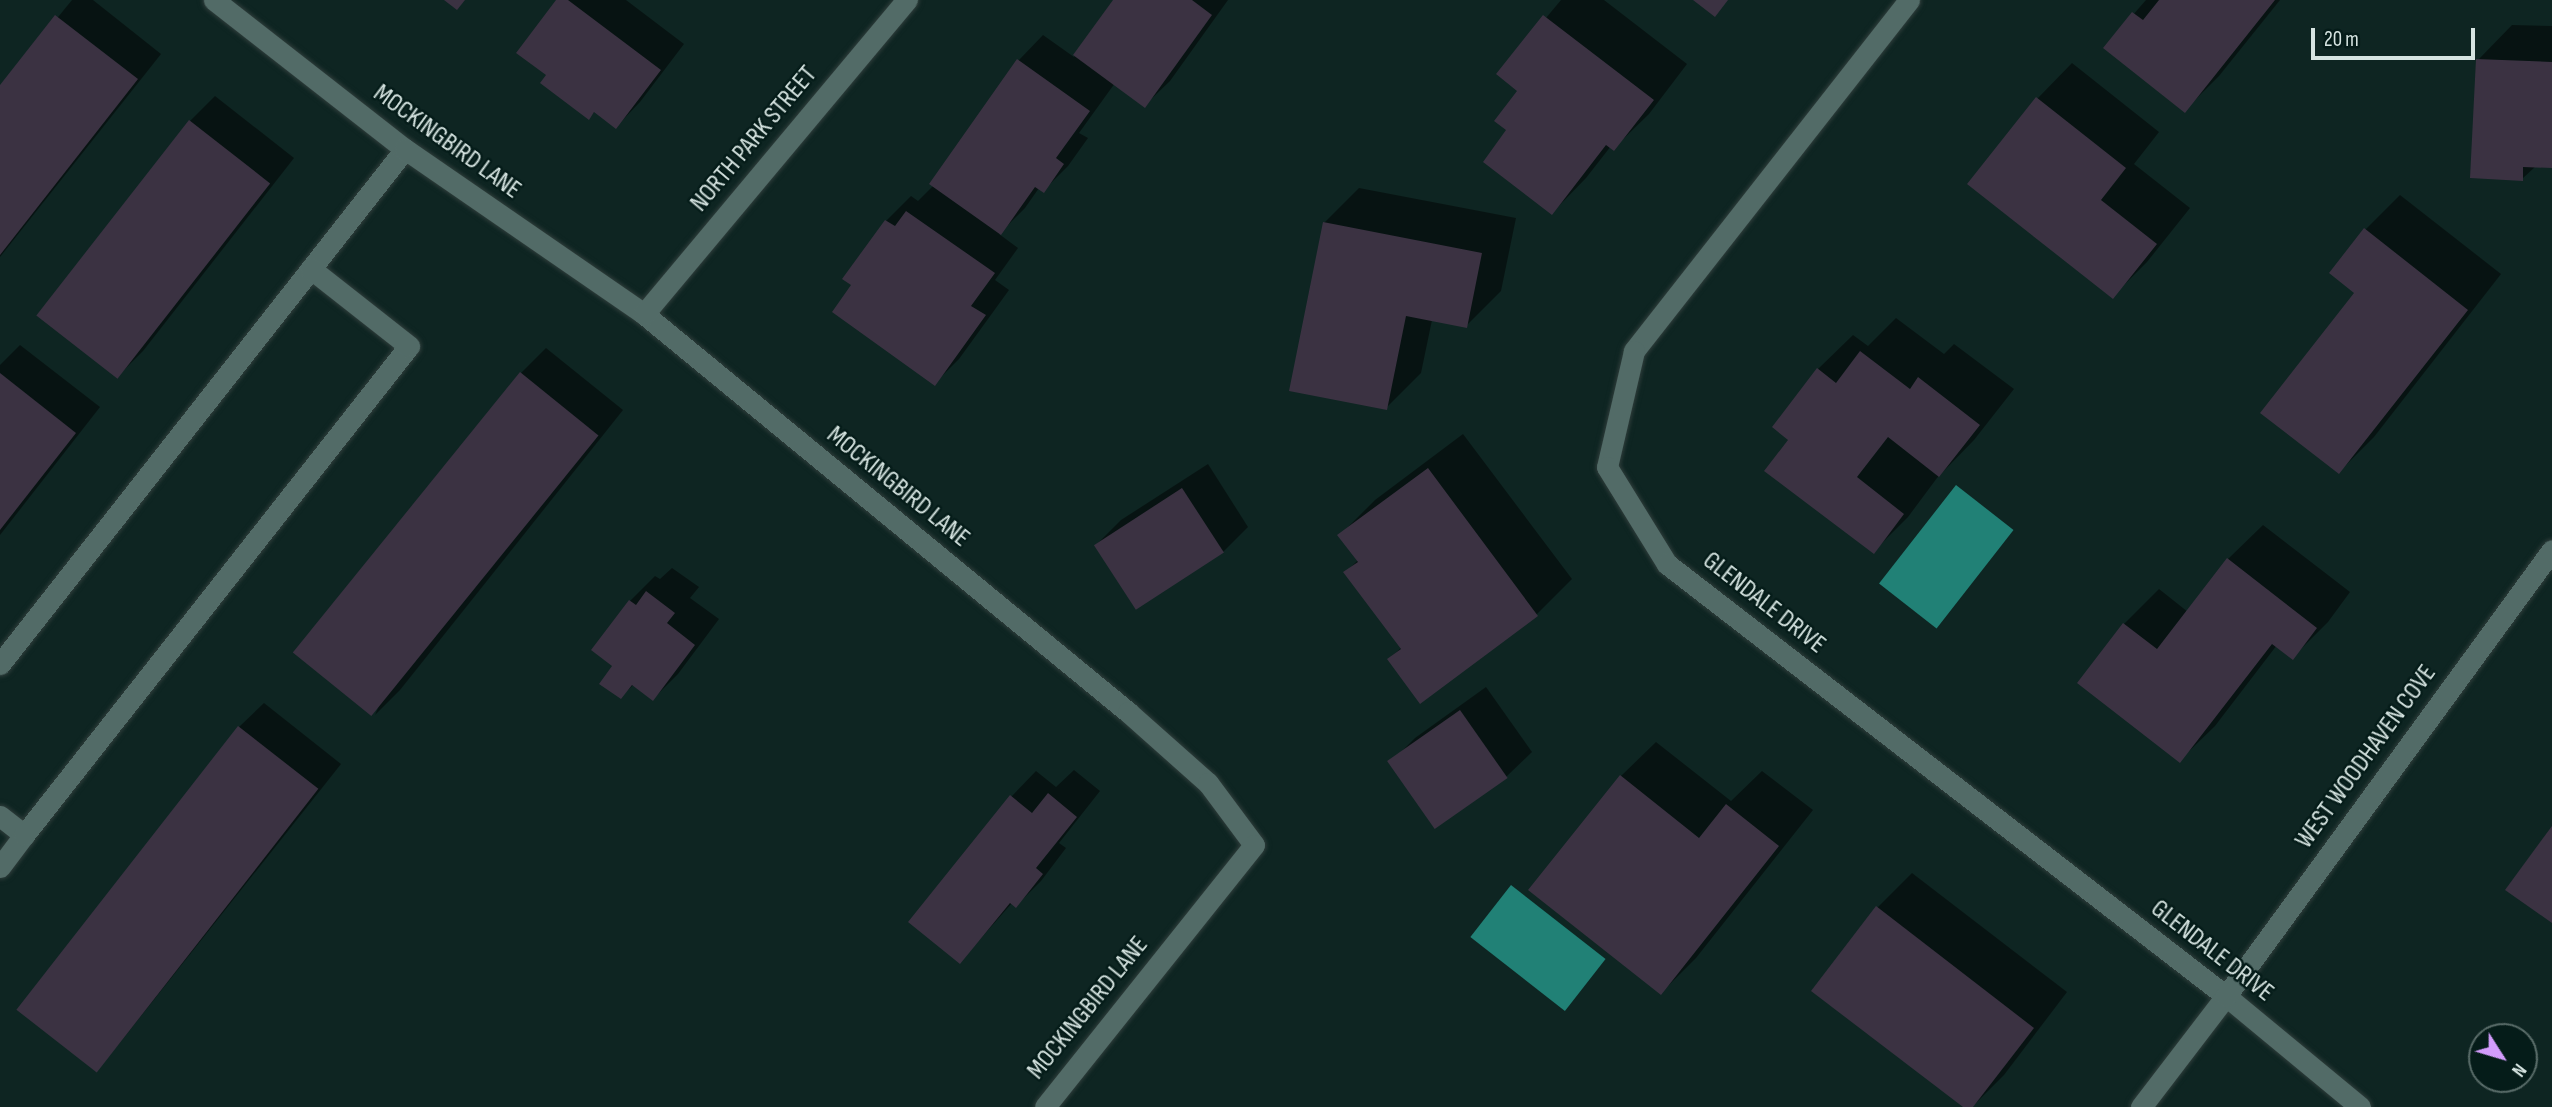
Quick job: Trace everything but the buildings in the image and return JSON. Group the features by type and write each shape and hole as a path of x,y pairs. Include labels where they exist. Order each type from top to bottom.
{"street":[{"name":"MOCKINGBIRD LANE","path":"214,0 405,149 644,314 1128,712 1208,783 1254,845 1045,1107"},
{"name":"NORTH PARK STREET","path":"644,314 907,0"},
{"name":"GLENDALE DRIVE","path":"1909,0 1634,351 1607,467 1667,564 2226,996 2360,1107"},
{"path":"0,664 405,149"},
{"path":"0,867 409,346 311,269"},
{"name":"WEST WOODHAVEN COVE","path":"2141,1107 2226,996 2552,550"},
{"path":"0,816 24,835"}],"shaded area":[{"path":"1956,485 2014,530 1937,628 1879,584"},
{"path":"1511,885 1606,959 1565,1011 1470,937"}]}
